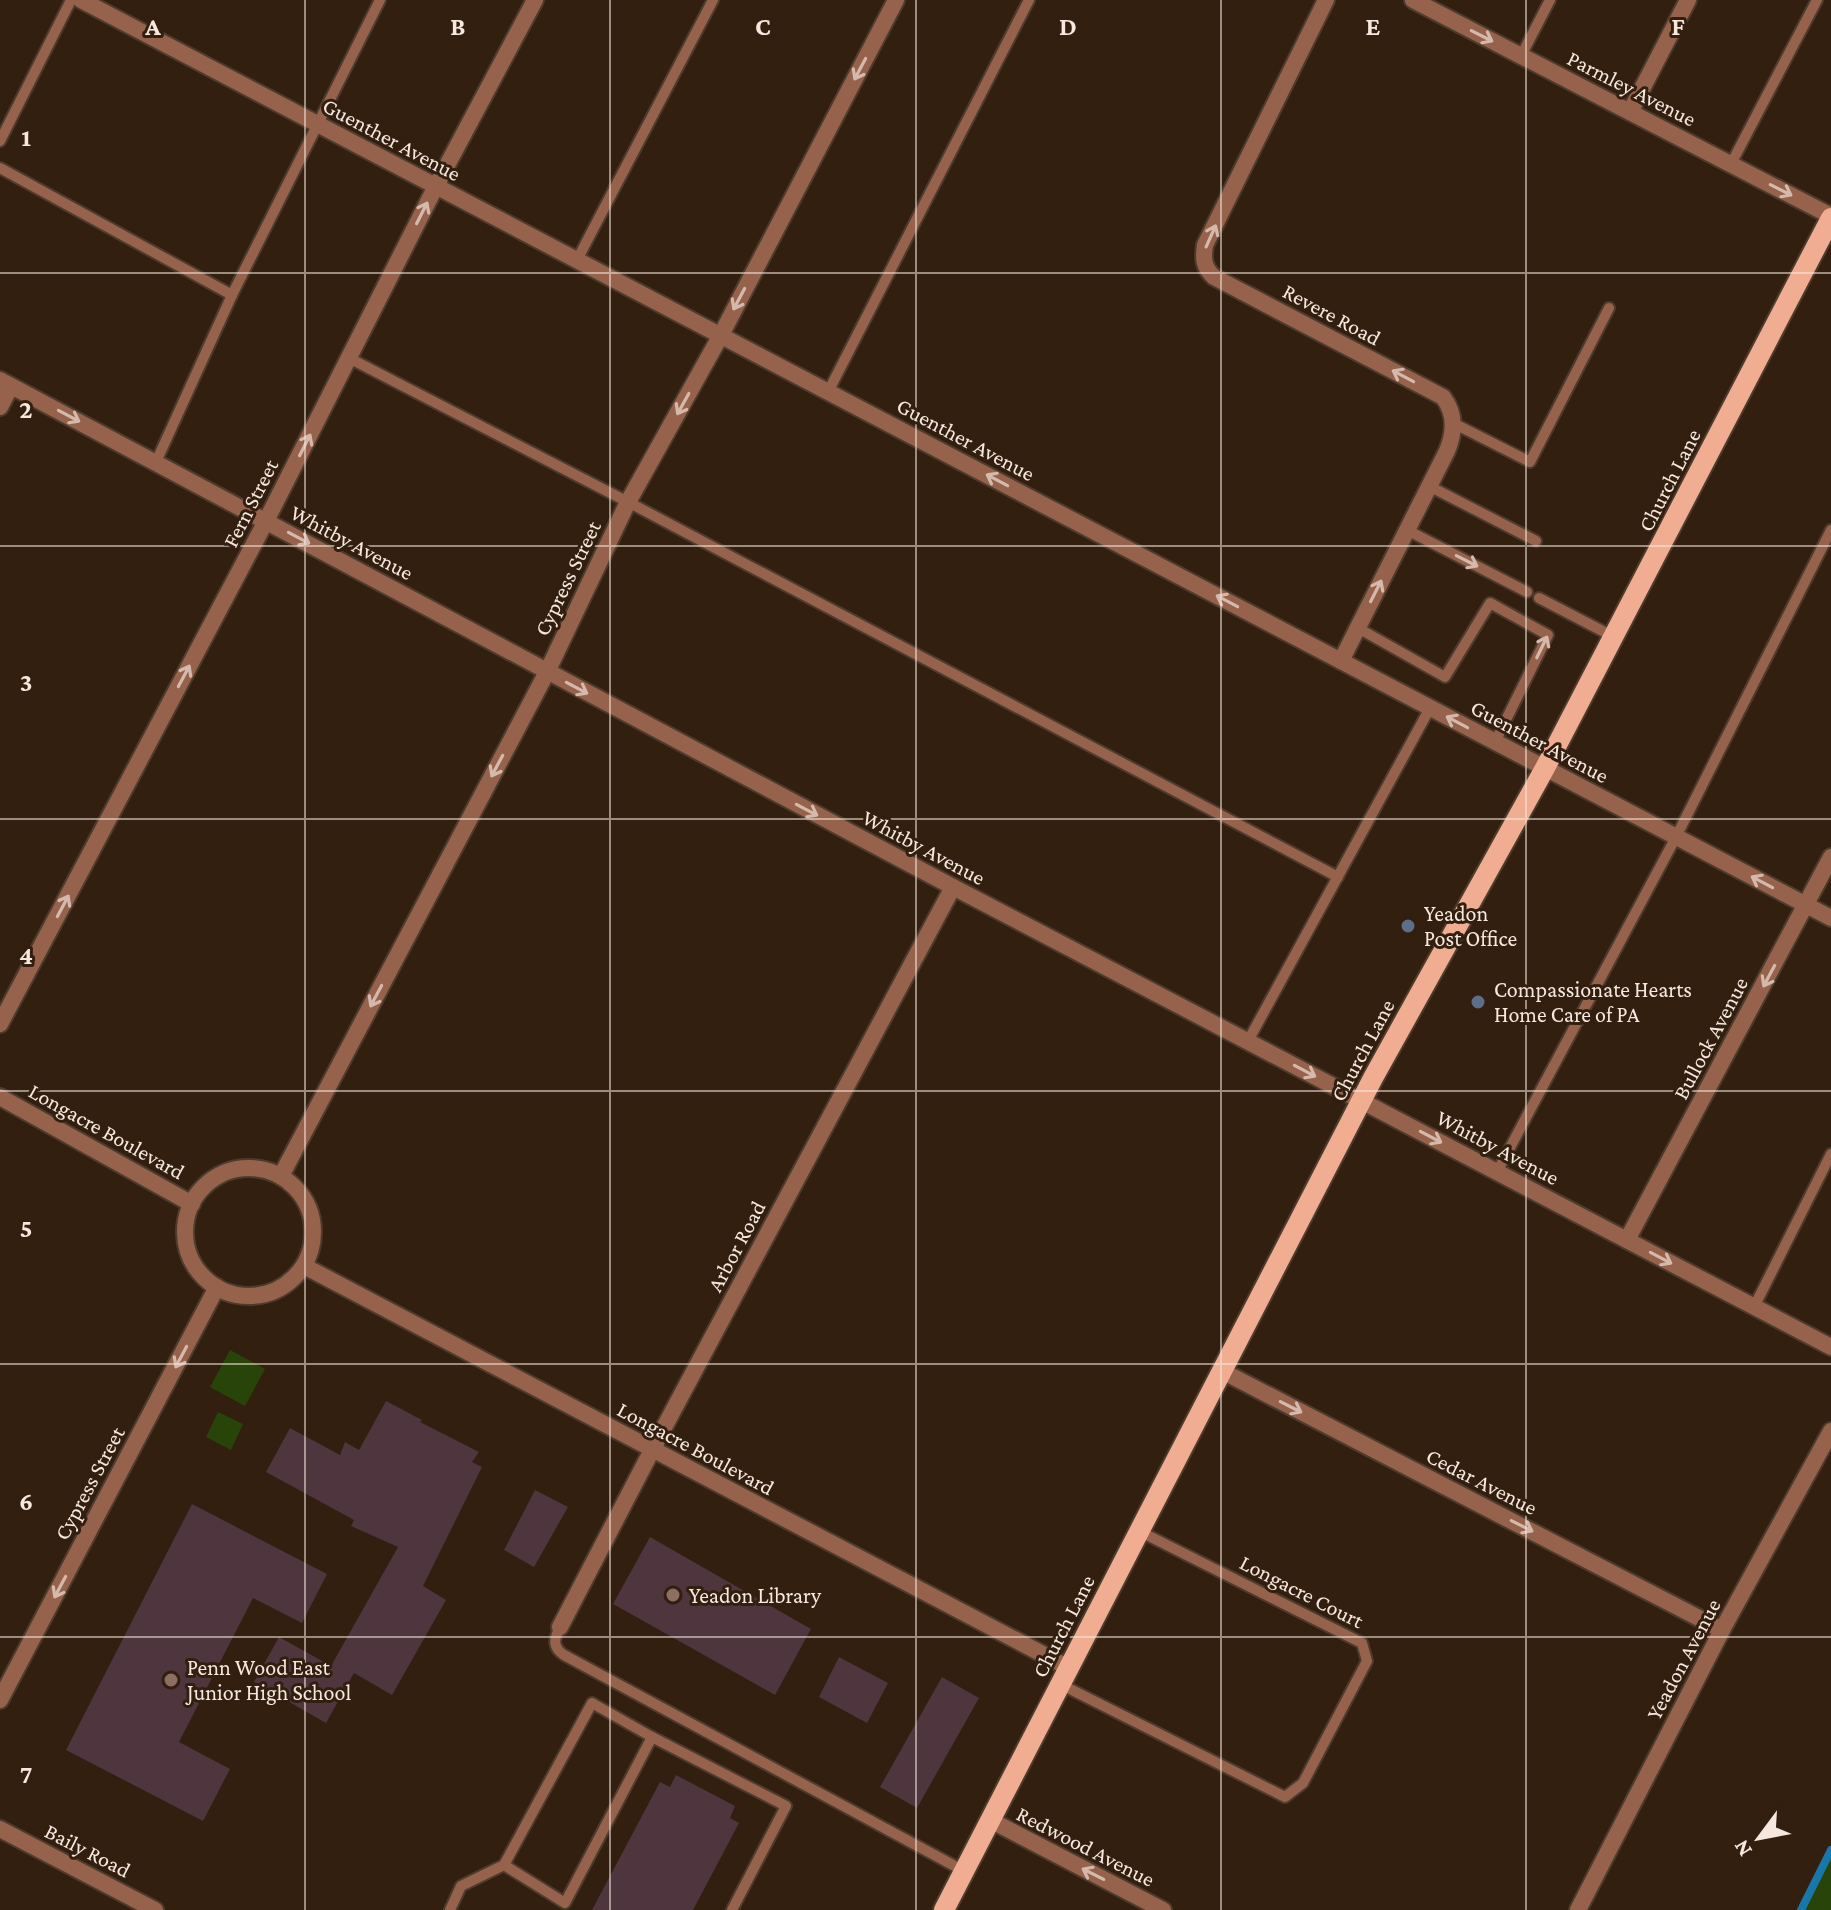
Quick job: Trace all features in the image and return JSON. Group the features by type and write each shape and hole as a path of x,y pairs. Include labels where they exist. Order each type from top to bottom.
{"main road":[{"name":"Church Lane","path":"944,1910 1362,1101 1545,768 1831,217"}],"street":[{"name":"Guenther Avenue","path":"81,0 104,5 318,124 1831,918"},
{"name":"Fern Street","path":"0,1024 266,521 436,186 535,0"},
{"name":"Cypress Street","path":"281,1176 547,672 628,502 721,335 896,0"},
{"name":"Revere Road","path":"1326,0 1205,245 1204,263 1214,277 1443,397 1450,406 1453,423"},
{"path":"1630,112 1688,0"},
{"name":"Parmley Avenue","path":"1421,2 1831,217"},
{"path":"0,407 6,383"},
{"name":"Whitby Avenue","path":"6,383 953,887 1831,1347"},
{"path":"1341,661 1451,441 1453,423"},
{"name":"Bullock Avenue","path":"1627,1240 1831,857"},
{"name":"Arbor Road","path":"560,1627 953,887"},
{"name":"Longacre Boulevard","path":"0,1097 192,1204"},
{"path":"235,1169 263,1170 281,1176 301,1193 312,1217 313,1242 304,1266 288,1283 261,1295 236,1295 217,1287 198,1270 187,1246 186,1220 192,1204 210,1182 235,1169"},
{"name":"Longacre Boulevard","path":"304,1266 652,1450 1064,1676"},
{"name":"Cypress Street","path":"0,1700 217,1287"},
{"name":"Cedar Avenue","path":"1222,1371 1722,1630"},
{"name":"Yeadon Avenue","path":"1578,1910 1722,1630 1831,1431"},
{"name":"Redwood Avenue","path":"990,1820 1163,1910"},
{"name":"Baily Road","path":"0,1829 155,1910"}],"lane":[{"path":"0,141 71,0"},
{"path":"156,462 232,295 380,0"},
{"path":"577,260 713,0"},
{"path":"828,392 1029,0"},
{"path":"1521,56 1550,0"},
{"path":"1731,164 1817,0"},
{"path":"0,168 232,295"},
{"path":"1453,423 1530,462 1609,308"},
{"path":"349,358 1338,877"},
{"path":"1429,486 1536,541"},
{"path":"1407,530 1527,592"},
{"path":"1497,1172 1676,837 1831,530"},
{"path":"1539,598 1614,637"},
{"path":"1358,628 1445,677 1490,603 1548,635 1495,742"},
{"path":"1248,1041 1430,708"},
{"path":"1754,1307 1831,1154"},
{"name":"Longacre Court","path":"1064,1676 1285,1797 1303,1783 1367,1661 1362,1643 1139,1531"},
{"path":"560,1627 555,1638 557,1651 964,1871"},
{"path":"450,1910 461,1886 504,1865 592,1703 786,1806 732,1910"},
{"path":"504,1865 565,1903 652,1737"}],"green space":[{"path":"230,1350 265,1369 245,1406 210,1387"},
{"path":"218,1412 243,1424 231,1450 206,1437"},
{"path":"1831,1853 1831,1910 1799,1910"}],"building":[{"path":"386,1401 479,1452 472,1462 482,1467 423,1586 446,1600 392,1695 354,1673 326,1723 254,1682 279,1637 331,1666 398,1547 351,1526 354,1520 266,1472 290,1428 340,1455 345,1442 359,1450"},
{"path":"535,1490 568,1507 534,1567 504,1550"},
{"path":"192,1504 327,1574 302,1623 253,1598 179,1742 230,1769 203,1821 66,1750"},
{"path":"650,1537 811,1629 775,1695 613,1604"},
{"path":"839,1657 888,1683 867,1723 819,1697"},
{"path":"942,1677 979,1698 917,1808 880,1787"},
{"path":"676,1775 735,1806 730,1818 739,1823 693,1910 592,1910 660,1782 670,1787"}],"waterway":[{"path":"1801,1910 1831,1850"}],"place":[{"name":"Yeadon Post Office","path":"1408,926"},
{"name":"Compassionate Hearts Home Care of PA","path":"1478,1002"},
{"name":"Yeadon Library","path":"673,1595"},
{"name":"Penn Wood East Junior High School","path":"171,1680"}]}
